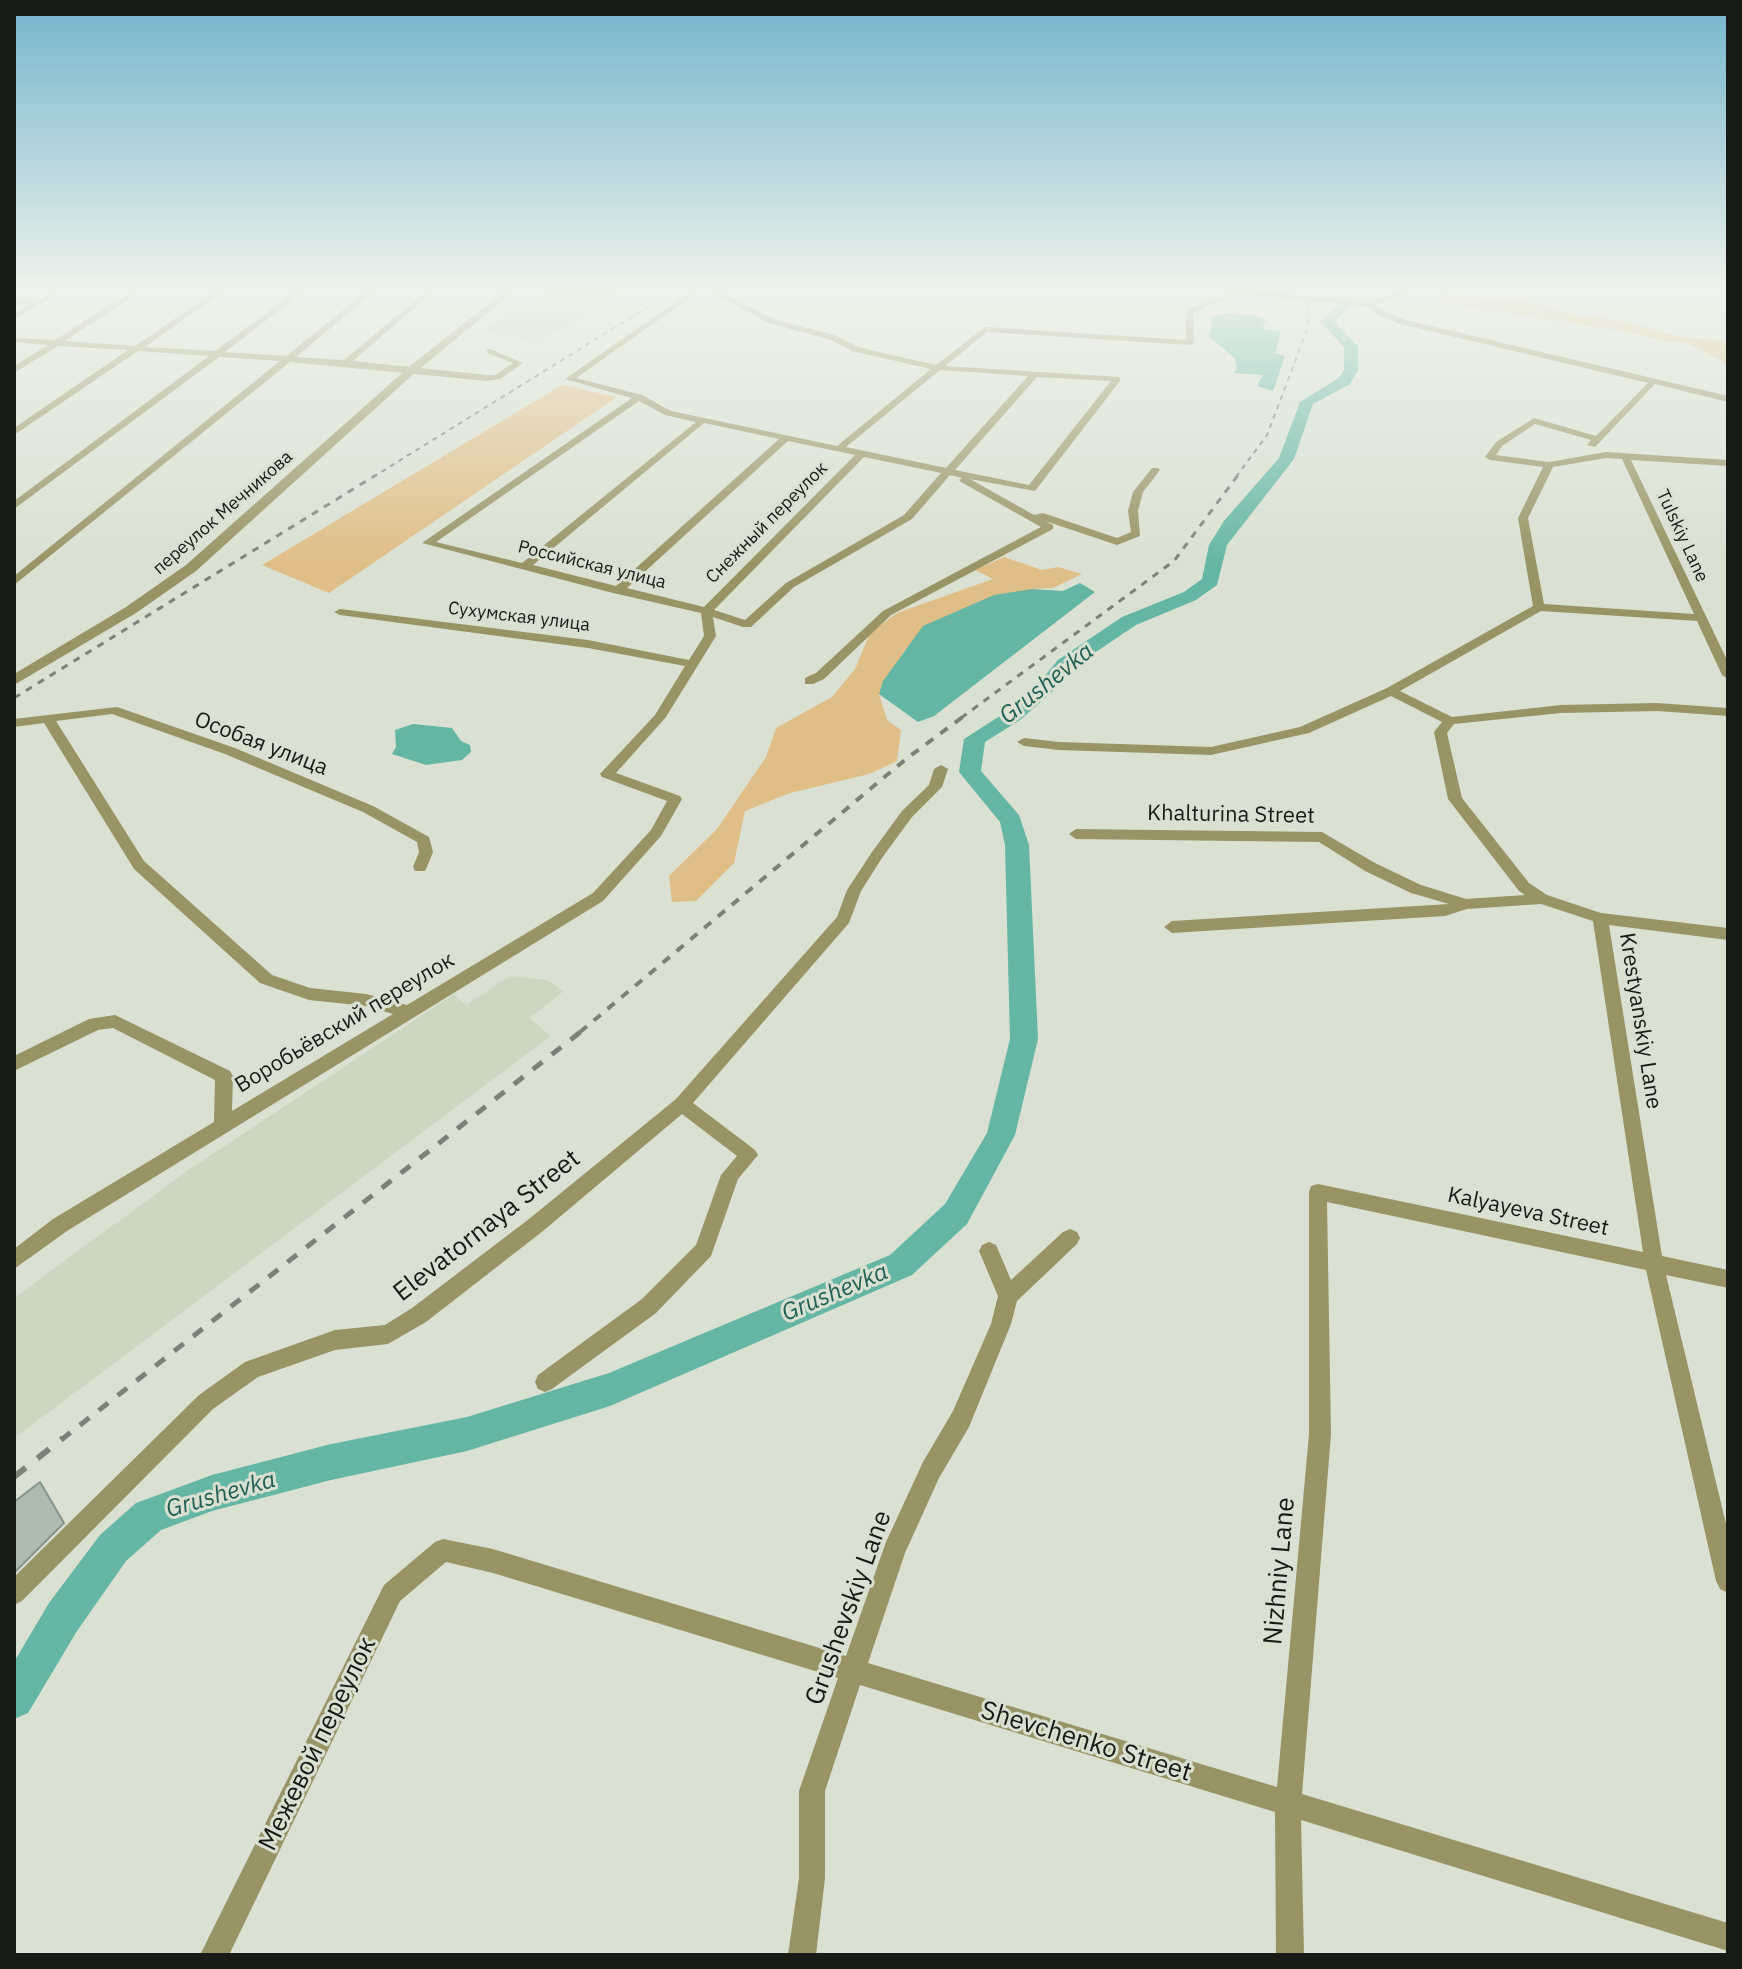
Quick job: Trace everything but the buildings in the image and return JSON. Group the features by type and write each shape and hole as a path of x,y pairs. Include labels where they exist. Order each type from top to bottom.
{"street":[{"path":"14,432 90,381"},
{"path":"14,506 182,381"},
{"path":"14,582 261,381"},
{"name":"переулок Мечникова","path":"14,680 131,610 191,568 400,381"},
{"path":"576,381 639,397 668,413 1027,488"},
{"name":"Снежный переулок","path":"840,448 925,381"},
{"path":"948,471 1028,381"},
{"path":"1007,504 1027,488 1115,381"},
{"path":"1643,381 1728,399"},
{"path":"1578,460 1652,383"},
{"name":"Российская улица","path":"639,397 427,543 706,611 747,625 790,585 908,517 948,471"},
{"path":"524,567 703,420"},
{"path":"1598,439 1534,421 1499,444 1490,457 1549,465 1625,456 1728,463"},
{"path":"617,591 787,437"},
{"name":"Снежный переулок","path":"675,799 607,774 660,717 710,636 706,611 862,453"},
{"name":"Tulskiy Lane","path":"1625,456 1728,675"},
{"path":"1539,607 1523,518 1549,465"},
{"path":"1007,504 1117,542 1136,534 1133,511 1138,492 1155,470"},
{"path":"809,681 820,676 887,613 1049,527 948,471"},
{"path":"1024,742 1211,751 1304,730 1391,691 1539,607 1701,618"},
{"name":"Сухумская улица","path":"340,612 588,644 692,664"},
{"path":"1391,691 1450,721 1561,709 1657,707 1728,712"},
{"name":"Особая улица","path":"49,721 113,710 230,751 368,809 424,840 426,852 420,867"},
{"path":"14,723 49,721 139,865 266,979 309,994 366,1000 406,1011"},
{"name":"Krestyanskiy Lane","path":"1450,721 1440,732 1455,799 1524,887 1542,899 1600,918 1654,1264 1728,1581"},
{"name":"Elevatornaya Street","path":"14,1593 206,1402 252,1369 335,1340 388,1334 408,1322 536,1225 682,1104 844,919 854,890 907,814 935,787 941,769"},
{"name":"Воробьёвский переулок","path":"14,1260 60,1225 406,1011 598,897 656,833 675,799"},
{"name":"Khalturina Street","path":"1076,834 1322,837 1370,867 1416,889 1466,904"},
{"path":"1172,927 1445,911 1466,904 1542,899"},
{"path":"1600,918 1728,934"},
{"path":"14,1064 95,1024 115,1021 224,1076 223,1124"},
{"path":"545,1382 649,1306 704,1250 730,1175 749,1155 682,1104"},
{"name":"Kalyayeva Street","path":"1318,1192 1728,1279"},
{"name":"Nizhniy Lane","path":"1290,1955 1288,1803 1320,1434 1318,1192"},
{"name":"Grushevskiy Lane","path":"802,1955 812,1878 812,1791 894,1550 986,1363 1008,1296 1070,1238"},
{"path":"989,1251 1008,1296"},
{"name":"Shevchenko Street","path":"443,1550 493,1561 1728,1937"},
{"name":"Межевой переулок","path":"214,1955 392,1593 443,1550"}],"shaded area":[{"path":"562,385 617,397 329,593 262,565"},
{"path":"1004,557 1042,570 1058,567 1082,574 1053,588 1032,589 904,651 879,694 887,720 901,730 897,761 869,774 790,793 745,811 734,863 696,901 672,902 669,876 717,829 766,757 776,728 832,697 855,669 870,633 897,613 993,579 975,570"},
{"path":"510,976 547,980 564,991 529,1018 551,1036 14,1438 14,1298 187,1171 454,994 466,1005"}],"water":[{"path":"1260,381 1276,381 1273,391 1257,386"},
{"path":"1080,583 1095,592 934,716 918,722 879,694 883,681 923,626 994,595 1032,589 1063,591"},
{"path":"413,724 452,728 461,741 470,745 471,752 462,760 426,765 392,754 396,747 395,730"}],"waterway":[{"name":"Grushevka","path":"14,1699 63,1617 113,1548 149,1516 212,1493 331,1462 467,1434 610,1389 901,1265 956,1214 1001,1135 1024,1039 1017,845 1011,820 970,772 975,739 1013,716 1045,688 1065,664 1129,621 1190,596 1211,581 1218,545 1230,525 1286,459 1307,402 1345,381"}],"railway":[{"path":"373,477 528,381"},
{"path":"1236,477 1267,435 1288,381"},
{"path":"14,698 376,475"},
{"path":"961,718 1174,561 1238,475"},
{"path":"580,1032 906,759 964,716"},
{"path":"61,1440 583,1030"},
{"path":"14,1477 63,1438"}]}
